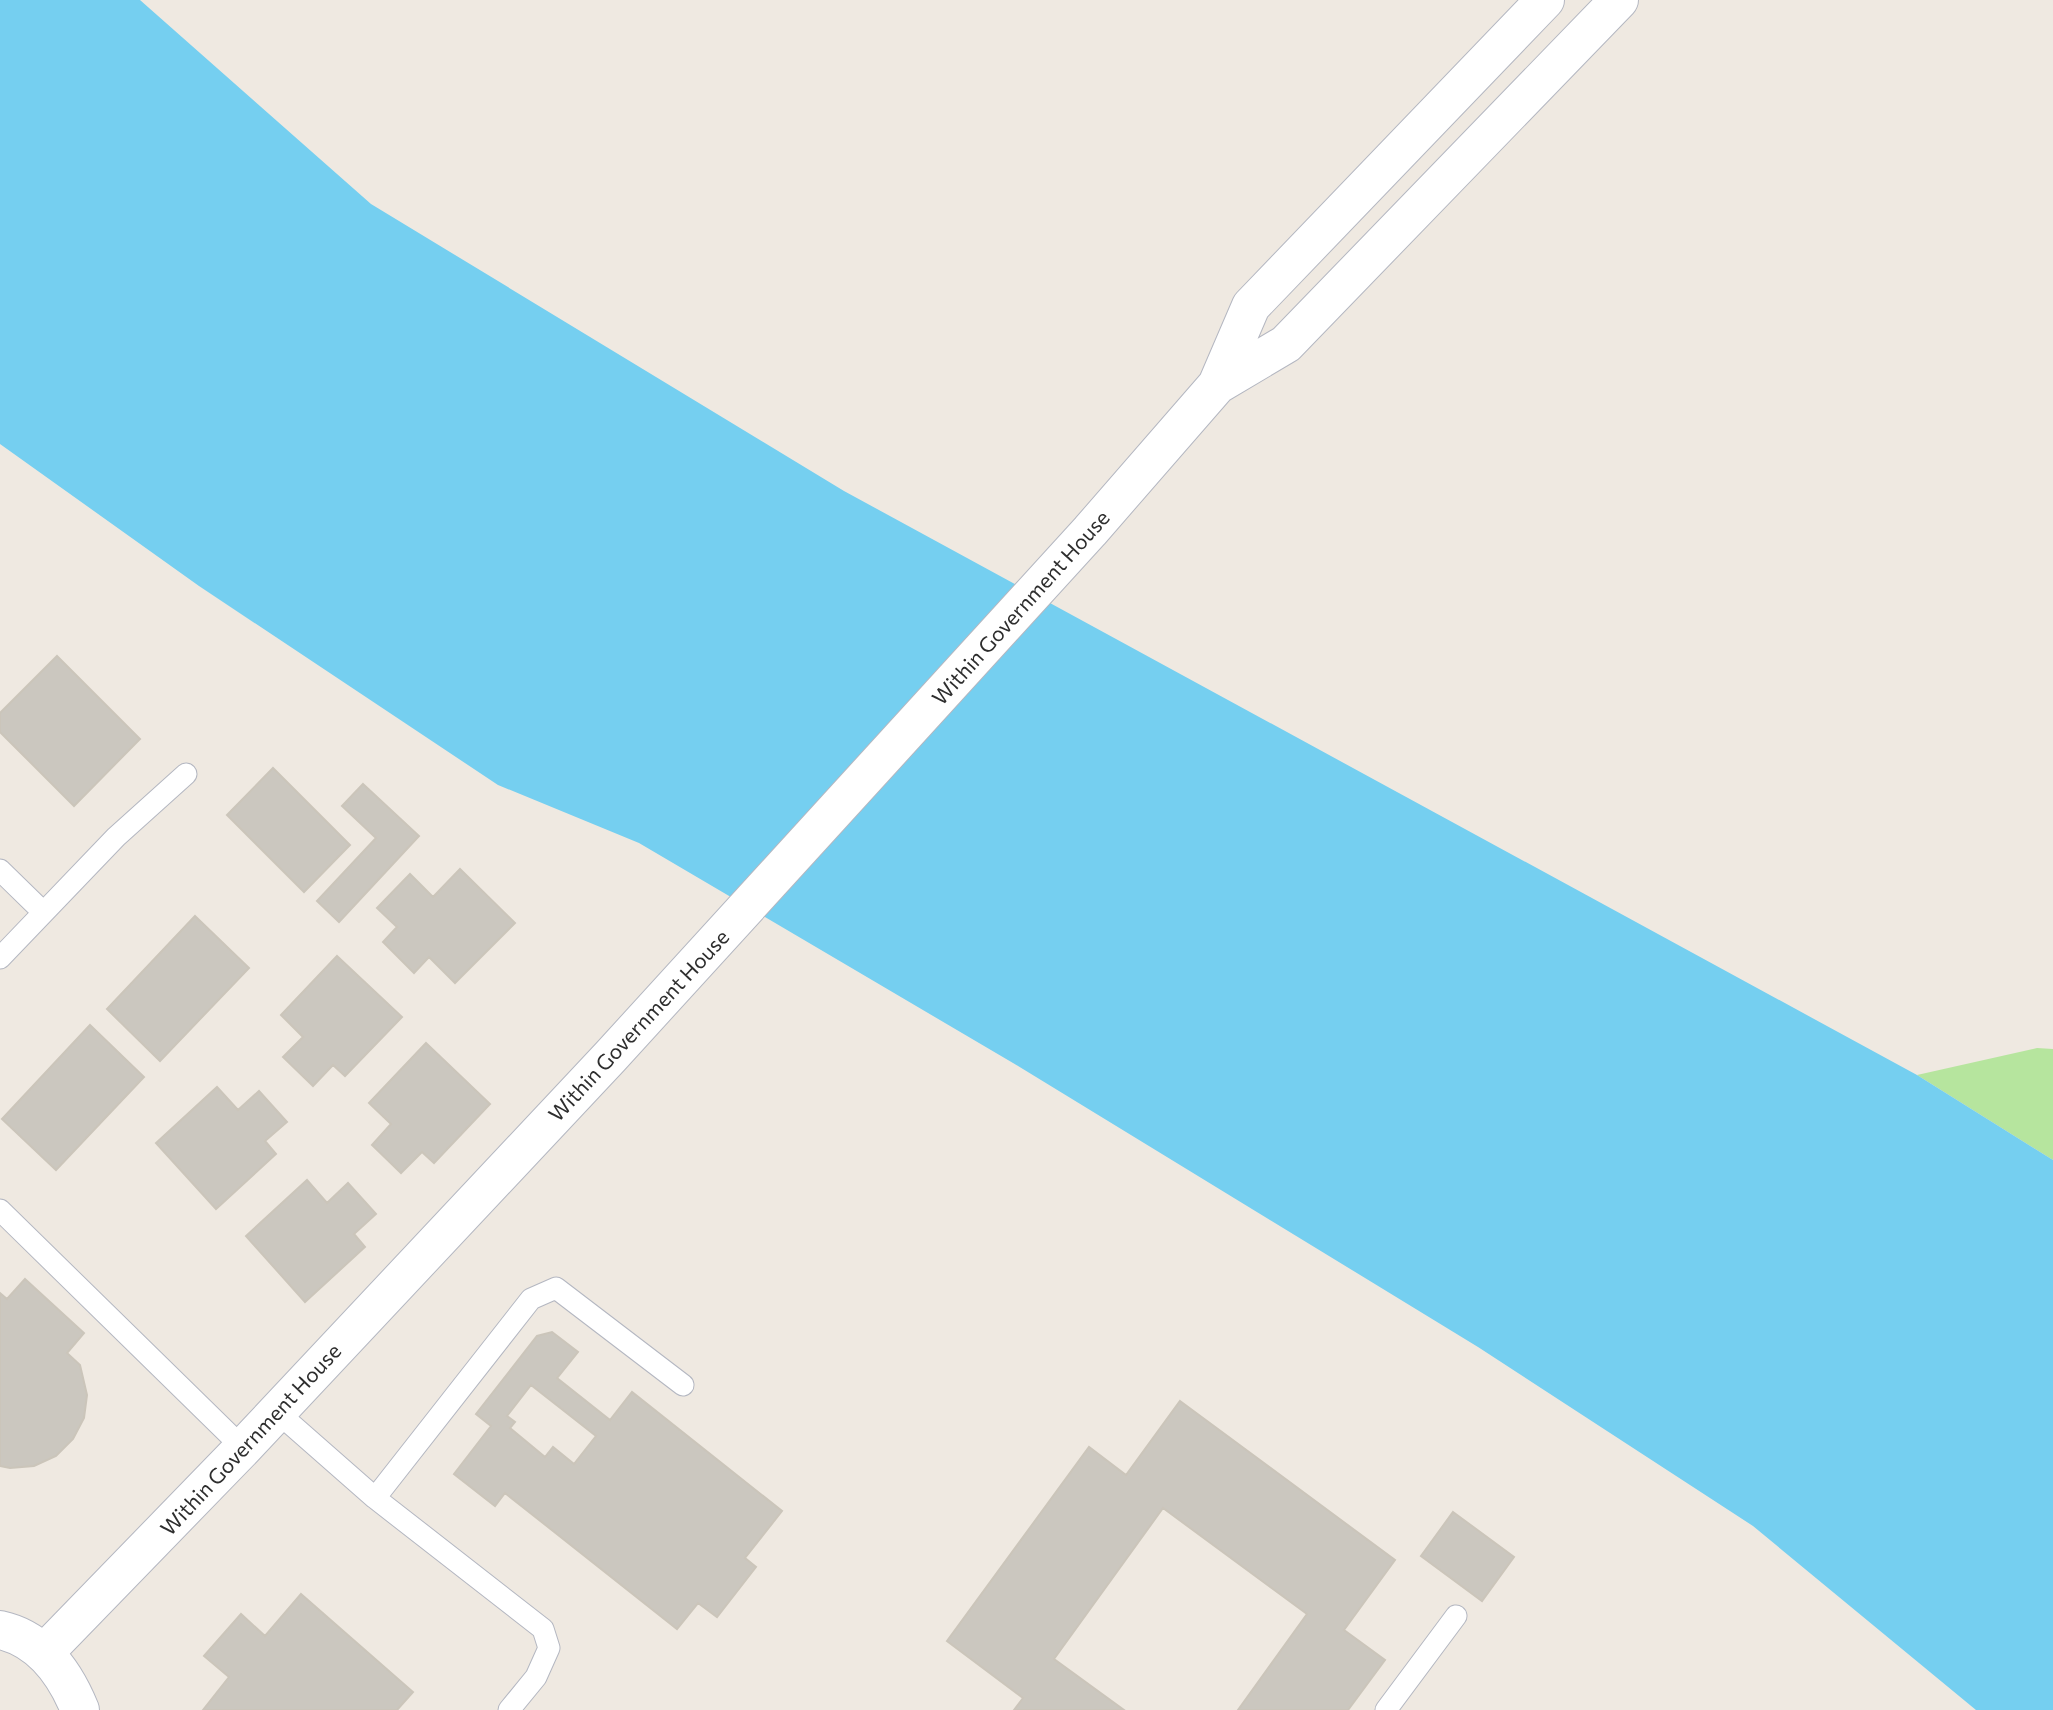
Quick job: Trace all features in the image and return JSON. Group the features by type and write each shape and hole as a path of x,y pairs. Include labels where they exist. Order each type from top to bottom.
{"street":[{"path":"1217,385 1251,306 1545,0"},
{"path":"1217,385 1286,344 1619,0"},
{"name":"Within Government House","path":"44,1653 243,1448 610,1057 1090,531 1217,385"},
{"path":"0,1630 12,1633 44,1653 69,1681 80,1710"}],"lane":[{"path":"0,958 42,911 186,774"},
{"path":"0,870 42,911"},
{"path":"0,1210 243,1448"},
{"path":"375,1498 531,1299 556,1288 683,1385"},
{"path":"276,1411 375,1498 543,1629 549,1648 536,1677 509,1710"},
{"path":"1387,1710 1456,1616"}],"green space":[{"path":"2037,1048 2053,1049 2053,1160 1917,1075"}],"water":[{"path":"0,0 140,0 371,204 844,491 1917,1075 2053,1160 2053,1710 1976,1710 1753,1526 1478,1347 1013,1063 639,843 498,785 199,586 0,444"}],"building":[{"path":"57,656 140,739 74,806 0,732 0,713"},
{"path":"273,768 350,845 304,892 227,815"},
{"path":"363,784 419,836 339,922 317,901 376,838 342,806"},
{"path":"460,869 515,923 455,983 429,957 414,973 383,942 397,927 377,908 410,874 433,897"},
{"path":"195,916 249,968 160,1061 107,1009"},
{"path":"337,956 402,1017 345,1076 333,1065 313,1086 283,1057 303,1037 281,1015"},
{"path":"90,1025 144,1077 56,1170 2,1119"},
{"path":"426,1043 490,1104 434,1163 422,1152 401,1173 372,1145 391,1124 369,1103"},
{"path":"217,1087 238,1110 259,1091 287,1122 265,1141 276,1154 216,1209 156,1143"},
{"path":"307,1180 327,1203 348,1183 376,1214 354,1234 365,1247 305,1302 246,1236"},
{"path":"25,1279 84,1333 67,1353 80,1365 87,1395 84,1418 73,1439 56,1456 34,1466 10,1468 0,1466 0,1293 7,1299"},
{"path":"552,1332 578,1352 557,1378 610,1420 632,1392 782,1511 745,1558 756,1567 717,1617 698,1603 677,1629 505,1493 495,1506 454,1474 491,1426 476,1414 537,1336","holes":["531,1385 596,1436 574,1464 553,1447 545,1457 510,1428 515,1422 507,1416"]},
{"path":"1180,1401 1395,1560 1344,1630 1385,1660 1348,1710 1238,1710 1307,1614 1163,1508 1054,1659 1124,1710 1014,1710 1023,1698 947,1641 1089,1447 1126,1475"},
{"path":"1453,1512 1514,1557 1482,1601 1421,1556"},
{"path":"301,1594 413,1692 397,1710 203,1710 229,1677 204,1656 241,1614 265,1636"}]}
